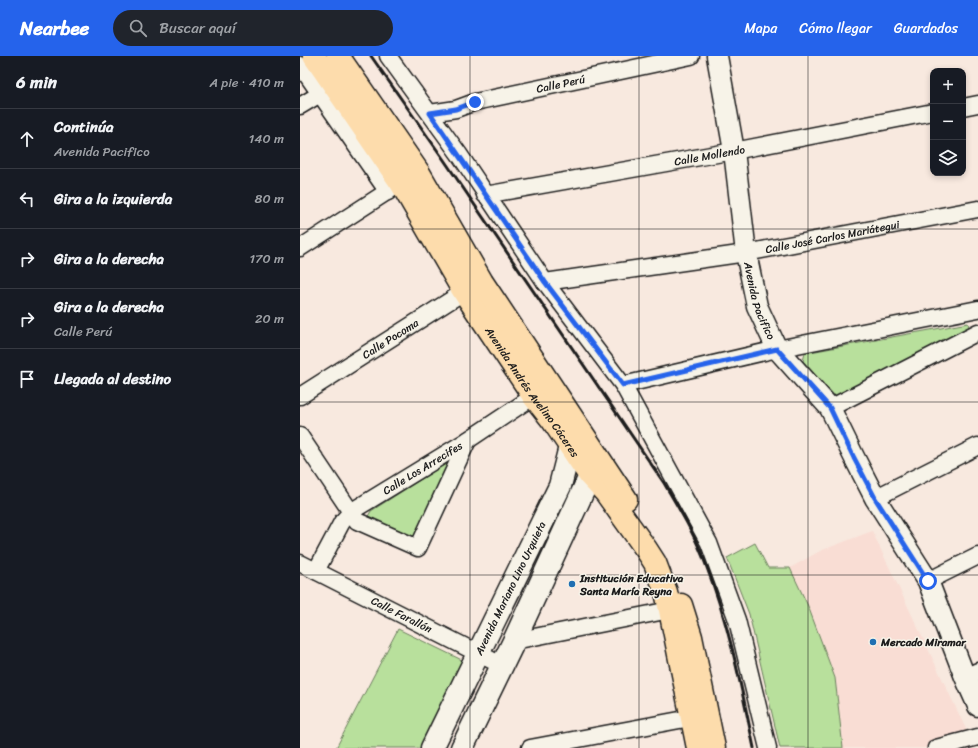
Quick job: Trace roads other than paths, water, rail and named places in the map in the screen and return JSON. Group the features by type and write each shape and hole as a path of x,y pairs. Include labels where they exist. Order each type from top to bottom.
{"highway":[{"name":"Avenida Andrés Avelino Cáceres","path":"314,56 403,183 542,391 576,424 606,493 655,564 666,592 676,608 699,717 698,748"},
{"name":"Avenida Andrés Avelino Cáceres","path":"338,56 403,183"},
{"name":"Avenida Andrés Avelino Cáceres","path":"542,391 553,421 570,446 594,466"},
{"name":"Avenida Andrés Avelino Cáceres","path":"699,717 714,748"}],"main road":[{"name":"Avenida Mariano Lino Urquieta","path":"432,748 560,486 576,424"},
{"path":"462,748 503,666 594,466"}],"street":[{"path":"388,56 430,113 545,282 623,385 709,543 737,620 768,748"},
{"name":"Calle Perú","path":"430,113 456,109 475,102 691,56"},
{"name":"Avenida Pacifico","path":"717,56 734,151 746,253 758,306 777,349 830,408 875,498 928,581 972,674 978,706"},
{"path":"300,66 320,94 403,183 300,248"},
{"path":"300,106 320,94"},
{"path":"966,106 978,104"},
{"name":"Calle Mollendo","path":"485,195 734,151 930,113"},
{"name":"Calle José Carlos Mariátegui","path":"545,282 746,253 978,209"},
{"name":"Calle Pocoma","path":"300,396 472,287"},
{"path":"623,385 777,349 978,309"},
{"path":"830,408 978,332"},
{"name":"Calle Los Arrecifes","path":"316,571 342,522 352,511 468,440 542,391"},
{"path":"300,436 352,511 357,521 418,548 468,440"},
{"path":"875,498 978,446"},
{"path":"928,581 978,556"},
{"name":"Calle Farallón","path":"300,563 503,666"},
{"path":"514,642 676,608"},
{"path":"530,748 555,746 699,717"},
{"path":"936,748 978,737"}],"railway":[{"path":"371,56 442,157 664,483 687,523 702,554 728,632 754,748"}],"place":[{"name":"Institución Educativa Santa María Reyna","path":"572,584"},
{"name":"Mercado Miramar","path":"873,642"}]}
